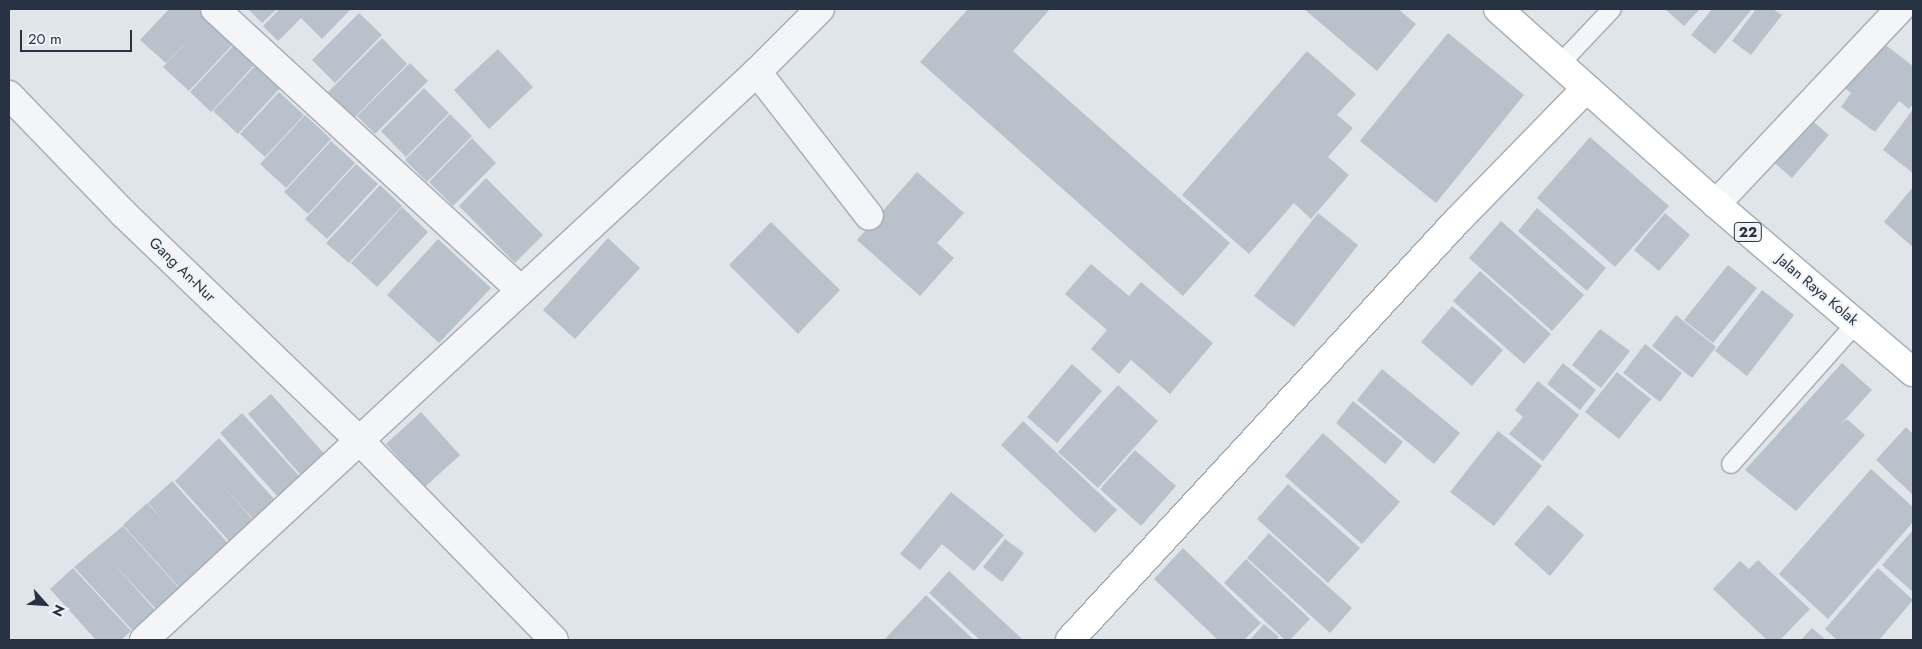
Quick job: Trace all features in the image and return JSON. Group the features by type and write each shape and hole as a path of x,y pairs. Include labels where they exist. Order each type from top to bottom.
{"main road":[{"name":"22","path":"1498,9 1585,90"},
{"name":"Jalan Raya Kolak","path":"1585,90 1913,372"},
{"path":"1070,640 1450,229 1585,90"}],"street":[{"path":"215,9 520,290"},
{"path":"144,640 757,72 820,9"},
{"path":"1716,204 1900,9"},
{"path":"757,72 869,216"},
{"name":"Gang An-Nur","path":"9,96 124,214 359,440 554,640"}],"lane":[{"path":"1558,65 1612,9"},
{"path":"1731,464 1856,323"}],"building":[{"path":"169,9 204,9 236,41 189,91 163,67 193,35 166,63 140,40"},
{"path":"248,9 277,9 262,23"},
{"path":"280,9 351,9 322,39 301,18 278,41 263,26"},
{"path":"968,9 1050,9 1013,51 1230,243 1183,296 920,62"},
{"path":"1304,9 1398,9 1416,24 1377,71"},
{"path":"1665,9 1700,9 1684,26"},
{"path":"1712,9 1752,9 1715,54 1691,35"},
{"path":"1756,9 1773,9 1782,15 1751,55 1732,41"},
{"path":"359,13 382,35 335,83 312,60"},
{"path":"1448,33 1524,95 1436,203 1360,141"},
{"path":"1875,37 1913,66 1913,104 1909,109 1899,101 1875,132 1841,107 1851,93 1839,84"},
{"path":"382,38 407,64 353,119 327,93"},
{"path":"236,43 257,62 211,112 190,92"},
{"path":"498,49 533,87 489,129 454,90"},
{"path":"1307,51 1356,94 1337,115 1353,128 1328,157 1349,175 1311,219 1294,203 1249,254 1182,195"},
{"path":"410,63 428,81 375,134 357,116"},
{"path":"257,64 282,86 238,134 213,111"},
{"path":"424,88 449,113 406,157 381,131"},
{"path":"279,92 304,115 265,157 240,134"},
{"path":"1913,109 1913,173 1883,150"},
{"path":"450,114 472,136 427,182 405,160"},
{"path":"305,115 331,139 286,188 260,164"},
{"path":"1808,117 1829,135 1792,178 1771,160"},
{"path":"1590,137 1669,206 1615,267 1537,198"},
{"path":"472,138 496,163 453,206 429,182"},
{"path":"331,141 355,163 308,214 284,192"},
{"path":"356,164 378,184 327,239 305,219"},
{"path":"917,172 964,213 937,243 954,258 920,296 857,240"},
{"path":"486,178 543,235 515,263 459,206"},
{"path":"380,185 402,206 349,263 326,243"},
{"path":"1913,187 1913,247 1884,222"},
{"path":"402,207 428,232 377,287 351,263"},
{"path":"1537,208 1606,268 1587,291 1518,231"},
{"path":"1318,213 1358,245 1294,327 1254,296"},
{"path":"1665,213 1690,235 1659,271 1634,250"},
{"path":"1501,221 1584,295 1552,331 1469,258"},
{"path":"771,222 840,290 798,334 729,265"},
{"path":"608,238 640,268 575,339 543,310"},
{"path":"438,239 491,288 439,343 387,295"},
{"path":"1091,264 1129,296 1141,282 1213,343 1170,394 1131,360 1119,374 1091,349 1107,330 1065,294"},
{"path":"1728,265 1757,288 1713,343 1684,320"},
{"path":"1480,271 1551,334 1524,364 1453,301"},
{"path":"1762,290 1794,315 1747,376 1715,351"},
{"path":"1452,306 1503,350 1472,386 1421,342"},
{"path":"1676,315 1716,347 1692,378 1652,346"},
{"path":"1600,329 1630,351 1601,388 1572,365"},
{"path":"1645,344 1682,373 1660,402 1623,373"},
{"path":"1563,363 1596,390 1580,410 1547,384"},
{"path":"1842,363 1872,390 1840,425 1847,419 1865,435 1796,511 1745,470"},
{"path":"1072,364 1102,391 1057,443 1027,417"},
{"path":"1382,369 1460,433 1434,464 1357,400"},
{"path":"1617,372 1651,399 1619,439 1585,412"},
{"path":"1538,381 1579,415 1543,461 1509,434 1523,417 1515,410"},
{"path":"1118,385 1158,421 1098,488 1058,452"},
{"path":"271,394 327,457 303,478 248,414"},
{"path":"1353,401 1403,442 1385,464 1336,423"},
{"path":"421,412 460,455 425,487 386,444"},
{"path":"242,413 302,479 280,499 220,433"},
{"path":"1023,421 1117,510 1095,533 1001,445"},
{"path":"1906,427 1913,434 1913,495 1876,460"},
{"path":"1498,431 1542,466 1494,526 1450,492"},
{"path":"1323,433 1400,502 1362,544 1285,476"},
{"path":"219,438 276,501 254,520 221,484 253,520 229,541 175,481"},
{"path":"1135,450 1176,486 1141,526 1100,489"},
{"path":"1871,469 1913,507 1913,522 1828,619 1779,574"},
{"path":"172,481 228,543 179,587 123,525 147,503 166,523 148,503"},
{"path":"1288,484 1360,548 1328,583 1257,519"},
{"path":"951,492 1004,535 974,571 942,544 920,570 900,554"},
{"path":"1548,505 1584,535 1550,576 1514,544"},
{"path":"123,526 179,588 156,609 112,562 155,610 133,631 74,567"},
{"path":"1913,530 1913,592 1882,565"},
{"path":"1269,533 1352,608 1330,633 1247,558"},
{"path":"1005,539 1024,553 1002,582 983,567"},
{"path":"1183,548 1261,623 1244,640 1218,640 1154,579"},
{"path":"1246,559 1310,619 1290,640 1285,640 1224,583"},
{"path":"1758,560 1810,609 1780,640 1767,640 1713,589 1740,561 1749,569"},
{"path":"73,568 131,631 121,640 96,640 50,589"},
{"path":"1878,568 1913,600 1879,640 1837,640 1825,629"},
{"path":"949,571 1023,640 980,640 929,593"},
{"path":"926,595 974,640 884,640"},
{"path":"1264,624 1279,637 1276,640 1250,640"},
{"path":"1812,628 1826,640 1801,640"}]}
